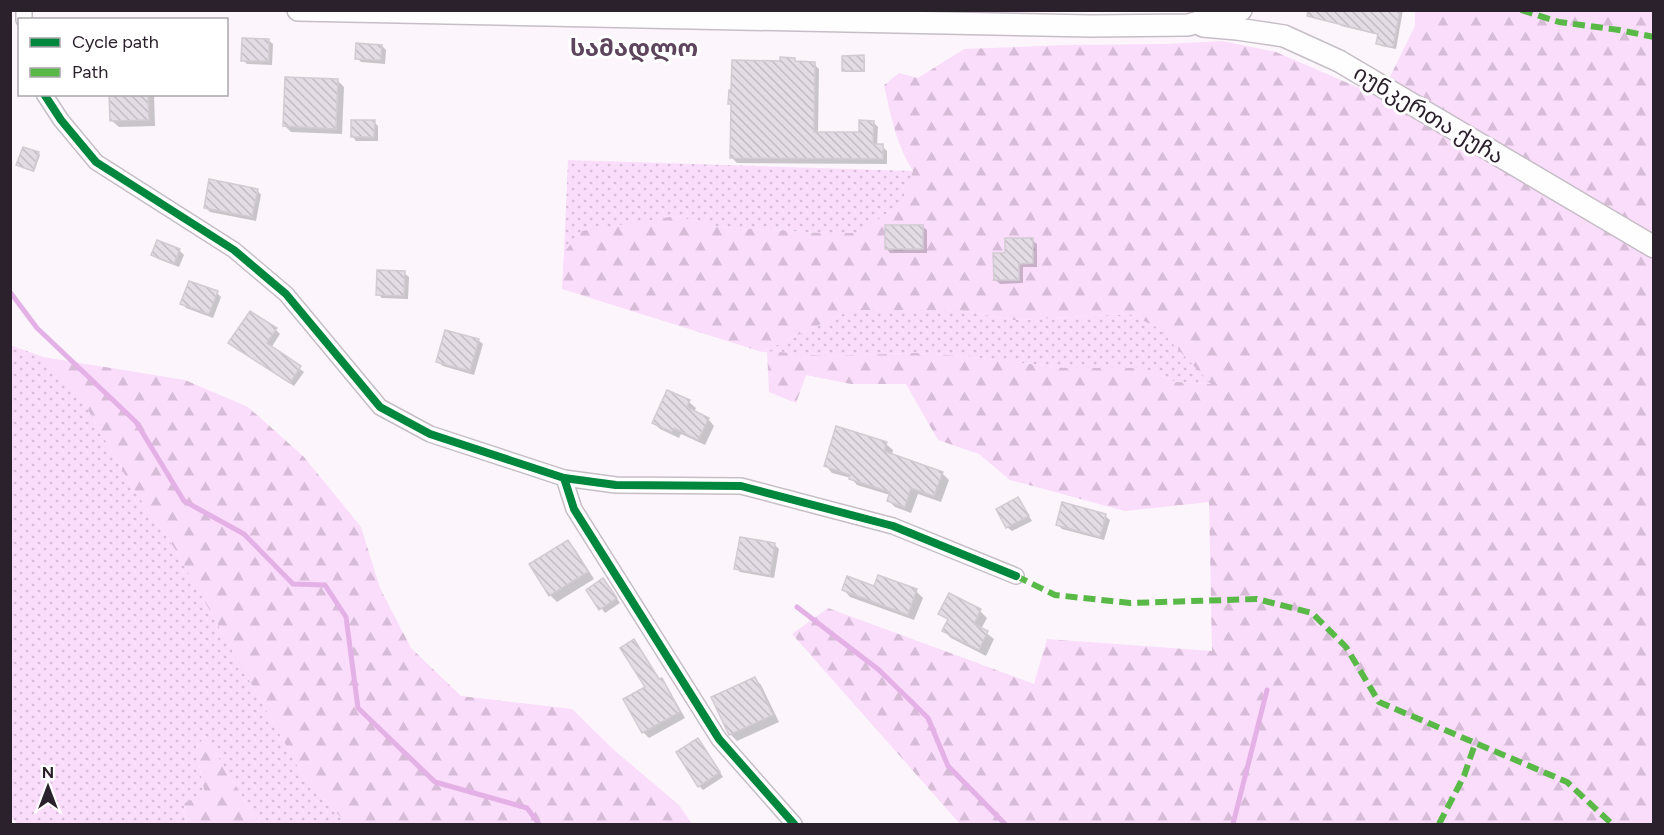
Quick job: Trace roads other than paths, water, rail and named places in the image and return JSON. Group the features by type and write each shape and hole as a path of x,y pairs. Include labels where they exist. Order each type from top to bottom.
{"main road":[{"path":"298,10 1079,26 1188,25 1241,10"},
{"name":"იუნკერთა ქუჩა","path":"1188,25 1284,36 1339,61 1653,247"}],"street":[{"path":"45,96 96,162 234,250 286,294 380,407 430,434 564,478 616,485 741,486 893,526 1016,576"},
{"path":"564,478 574,509 719,739 794,825"}],"waterway":[{"path":"10,292 37,328 136,422 184,501 244,534 293,584 325,585 346,617 358,708 435,782 527,808 539,824"},
{"path":"797,607 879,670 928,718 948,766 1005,824"},
{"path":"1233,824 1267,690"}],"district":[{"name":"სამადლო","path":"634,48"}]}
